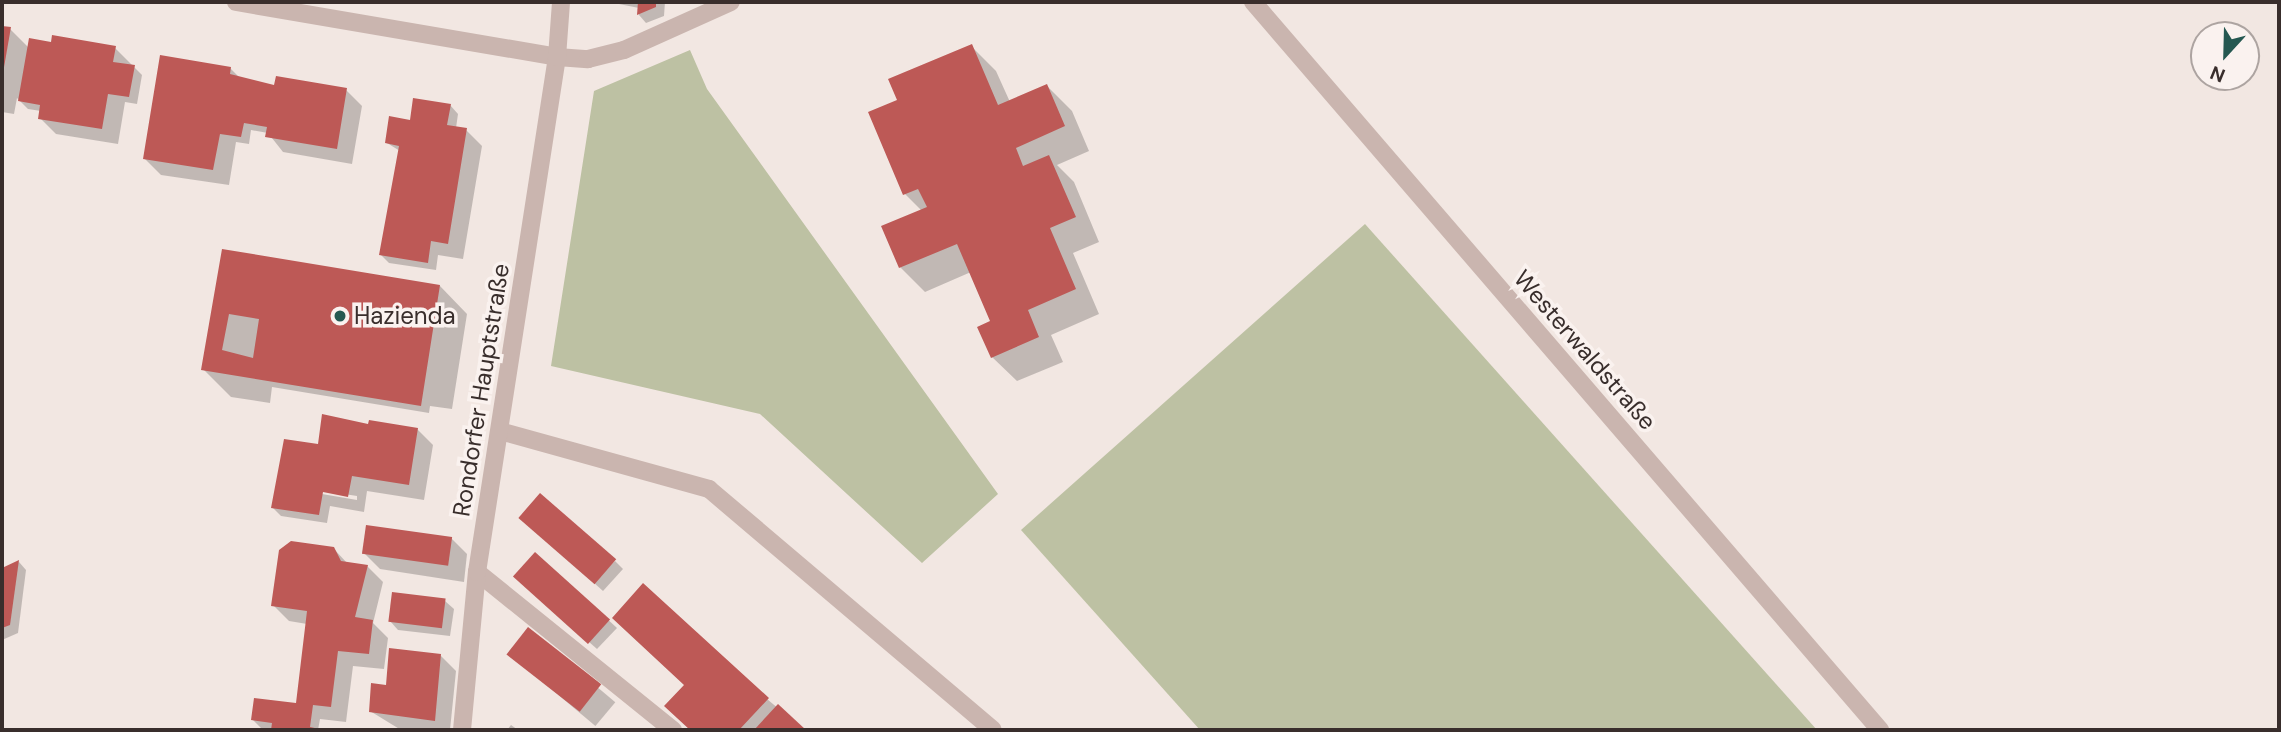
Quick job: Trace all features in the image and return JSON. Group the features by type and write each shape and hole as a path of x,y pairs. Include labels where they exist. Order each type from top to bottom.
{"street":[{"path":"236,2 557,57 588,59 624,50 731,2"},
{"name":"Rondorfer Hauptstraße","path":"462,730 477,572 557,57 561,2"},
{"name":"Westerwaldstraße","path":"1253,2 1880,730"},
{"path":"500,430 709,489 993,730"},
{"path":"477,572 673,730"}],"green space":[{"path":"690,50 707,89 998,494 922,563 760,414 551,366 594,91"},
{"path":"1365,224 1817,730 1200,730 1021,530"}],"building":[{"path":"638,2 656,2 656,7 637,15"},
{"path":"2,26 11,27 3,73 2,73"},
{"path":"52,35 116,46 113,62 135,65 129,97 108,94 102,129 38,119 40,105 18,101 29,38 51,42"},
{"path":"972,44 998,105 1047,84 1065,126 1016,148 1023,166 1049,155 1076,217 1050,228 1076,289 1028,310 1039,337 991,358 977,327 990,321 957,244 899,268 881,226 927,207 918,189 903,195 868,112 897,100 888,79"},
{"path":"160,55 231,67 230,74 274,85 276,76 347,88 337,149 265,137 267,127 244,123 241,137 220,134 213,170 143,159"},
{"path":"413,98 451,104 447,125 467,128 448,244 431,241 428,263 379,255 399,146 385,143 389,116 410,120"},
{"name":"Hazienda","path":"222,249 440,285 421,406 201,370","holes":["229,314 259,319 253,358 222,350"]},
{"path":"322,414 368,424 369,420 418,428 409,485 352,476 348,497 323,492 319,515 271,508 284,439 318,444"},
{"path":"540,493 616,559 595,584 518,518"},
{"path":"366,525 452,537 448,566 362,554"},
{"path":"291,541 334,547 341,561 368,565 355,617 373,620 369,654 338,651 331,707 313,705 310,727 324,730 271,730 272,723 251,720 254,698 296,703 307,611 271,606 279,550"},
{"path":"535,552 610,620 588,644 513,577"},
{"path":"19,560 10,625 2,628 2,568"},
{"path":"643,583 769,698 739,730 690,730 664,706 684,685 612,618"},
{"path":"392,592 446,599 442,628 388,622"},
{"path":"528,627 601,684 580,712 506,655"},
{"path":"389,648 441,654 435,721 369,712 371,683 386,685"},
{"path":"778,704 806,730 754,730"}],"place":[{"name":"Hazienda","path":"340,316"}]}
